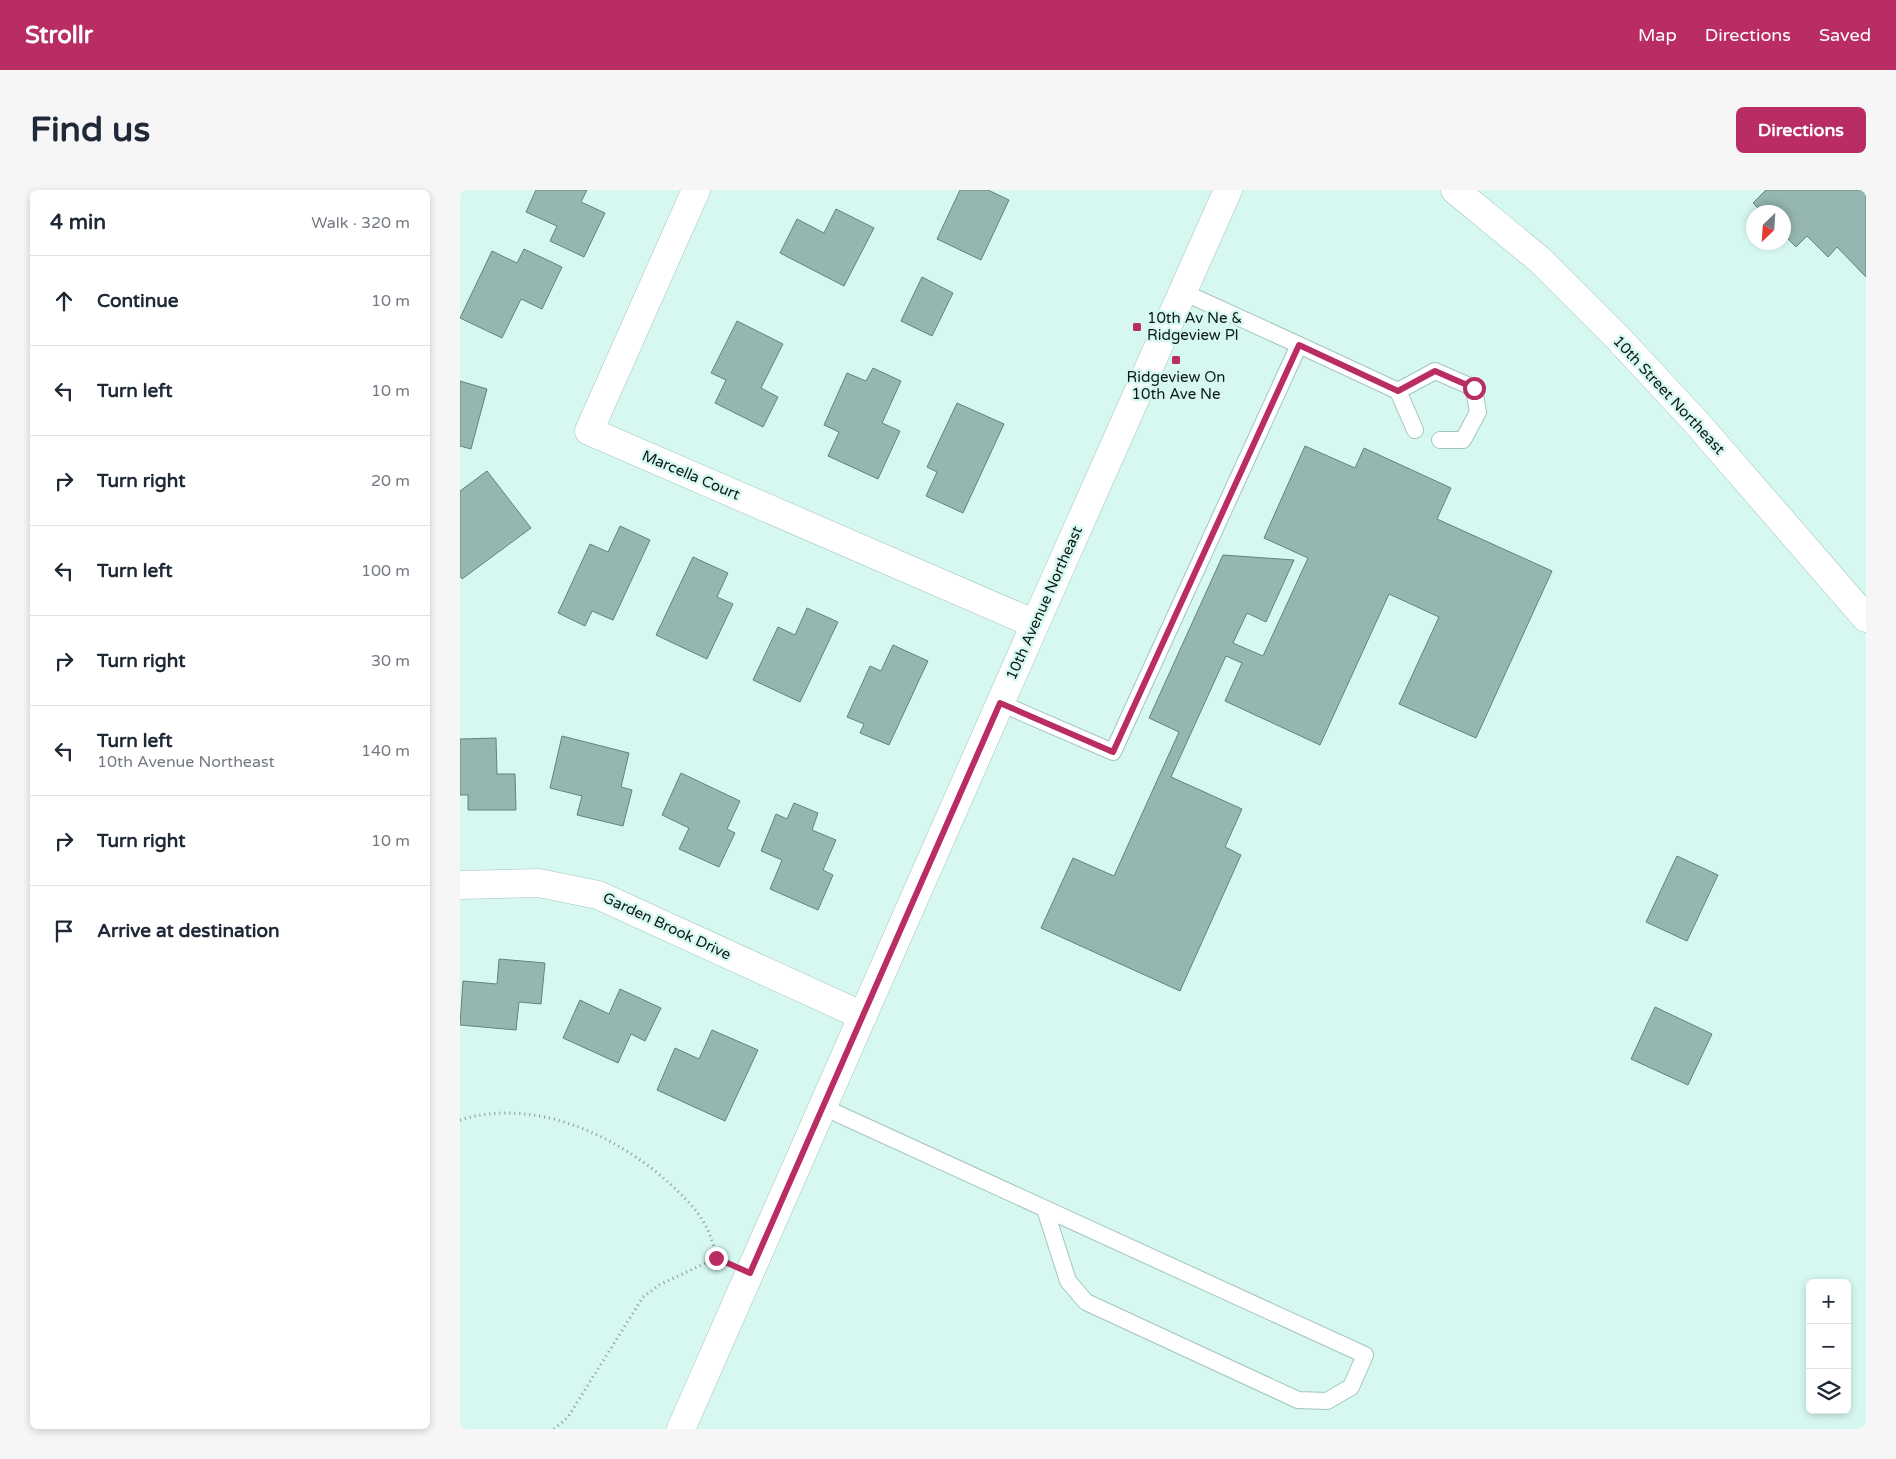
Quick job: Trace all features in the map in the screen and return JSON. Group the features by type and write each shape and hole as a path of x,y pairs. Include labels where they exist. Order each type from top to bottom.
{"street":[{"name":"Marcella Court","path":"696,190 590,431 1034,624"},
{"name":"10th Avenue Northeast","path":"681,1429 1034,624 1228,190"},
{"name":"10th Street Northeast","path":"1455,190 1540,260 1618,338 1696,422 1866,618"},
{"name":"Garden Brook Drive","path":"460,885 540,883 598,895 863,1016"}],"lane":[{"path":"1183,292 1398,391 1415,430"},
{"path":"1000,703 1113,752 1299,345"},
{"path":"1398,391 1435,371 1474,388 1478,412 1463,440 1440,440"},
{"path":"823,1107 1365,1355 1351,1387 1327,1401 1298,1400 1086,1302 1068,1281 1045,1209"}],"path":[{"path":"460,1120 502,1112 544,1117 582,1128 619,1146 646,1162 678,1191 703,1220 713,1238 716,1258"},
{"path":"554,1429 568,1417 643,1298 659,1284 716,1258 750,1273"}],"building":[{"path":"536,190 587,190 581,202 605,213 584,257 550,241 557,226 526,212"},
{"path":"960,190 988,190 1009,200 981,260 937,239"},
{"path":"1766,190 1866,190 1866,277 1837,247 1828,257 1807,236 1796,247 1791,242 1791,205 1755,205 1753,203"},
{"path":"836,209 874,228 844,286 780,253 797,219 824,233"},
{"path":"524,249 562,267 542,309 521,299 502,338 460,318 492,251 517,263"},
{"path":"922,277 953,293 932,336 901,321"},
{"path":"737,321 783,344 761,388 778,397 763,427 715,403 726,380 711,373"},
{"path":"873,368 901,381 882,423 900,431 878,479 828,456 839,432 824,425 847,373 866,381"},
{"path":"460,381 487,389 471,449 460,446"},
{"path":"957,403 1004,424 963,513 926,496 937,472 927,467"},
{"path":"1305,446 1355,468 1364,448 1451,488 1437,519 1552,571 1476,738 1399,704 1439,617 1389,594 1320,745 1225,701 1242,663 1226,656 1171,777 1242,809 1225,847 1241,855 1180,991 1041,928 1073,858 1114,876 1179,732 1149,718 1223,555 1294,560 1266,622 1247,613 1233,643 1263,656 1308,558 1264,538"},
{"path":"487,471 531,528 462,579 460,576 460,491"},
{"path":"620,526 650,540 613,620 592,611 585,626 558,613 590,544 608,552"},
{"path":"693,557 728,573 717,597 733,604 707,659 656,635"},
{"path":"807,608 838,622 800,702 753,680 778,627 795,635"},
{"path":"893,645 928,661 889,745 860,733 864,724 847,717 870,666 881,671"},
{"path":"562,736 629,753 621,787 632,790 623,826 577,815 582,796 550,788"},
{"path":"496,738 497,774 515,774 516,810 468,810 468,795 460,795 460,739"},
{"path":"681,773 740,801 727,829 735,833 719,867 679,849 689,828 662,815"},
{"path":"794,803 818,813 812,830 836,840 823,870 833,875 818,910 770,889 782,860 761,851 776,814 787,819"},
{"path":"1677,856 1718,875 1687,941 1646,922"},
{"path":"499,959 545,963 541,1004 519,1002 516,1030 460,1025 463,981 497,984"},
{"path":"620,989 661,1008 645,1041 631,1034 618,1063 563,1038 580,1000 609,1014"},
{"path":"1655,1007 1712,1034 1688,1085 1631,1059"},
{"path":"712,1030 758,1050 725,1121 657,1090 675,1048 699,1059"}],"place":[{"name":"10th Av Ne & Ridgeview Pl","path":"1137,327"},
{"name":"Ridgeview On 10th Ave Ne","path":"1176,360"}],"route":[{"path":"716,1258 750,1273 1000,703 1113,752 1299,345 1398,391 1435,371 1474,388"}]}
